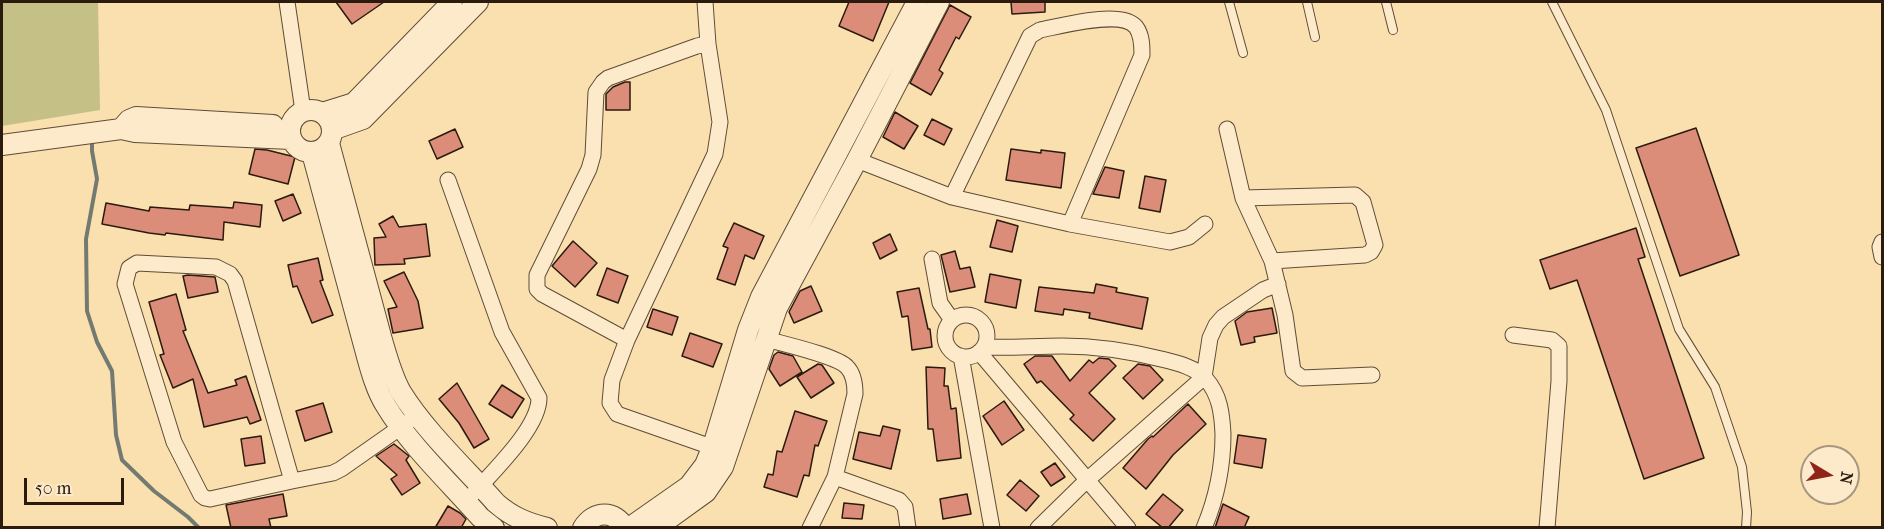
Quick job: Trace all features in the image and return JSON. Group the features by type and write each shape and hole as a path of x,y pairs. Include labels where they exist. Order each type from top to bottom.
{"street":[{"path":"287,2 311,131 375,382 385,405 401,428 480,517 494,528"},
{"path":"311,131 354,103 452,2"},
{"path":"2,145 116,129 135,132 311,131 363,119 478,2"},
{"path":"705,2 708,44 720,122 716,154 627,340 610,388 610,403 617,414 721,450"},
{"path":"656,528 706,492 718,477 721,450 748,330 761,297 917,2"},
{"path":"584,528 590,519 602,514 614,516 627,528 689,486 705,465 721,450 785,290 857,160 939,2"},
{"path":"952,197 1030,36 1041,30 1112,18 1125,20 1136,27 1141,40 1142,55 1070,224"},
{"path":"627,340 542,294 537,289 537,275 589,169 592,155 595,98 599,87 608,78 708,44"},
{"path":"879,72 897,82"},
{"path":"1227,129 1244,198 1272,261 1285,315 1293,371 1302,378 1372,375"},
{"path":"311,131 390,368 400,391 417,414 506,512 527,523 547,528"},
{"path":"857,160 952,197 1070,224 1170,242 1189,237 1205,224"},
{"path":"448,180 502,332 539,398 539,406 521,438 467,502"},
{"path":"1244,198 1355,195 1363,202 1375,245 1371,252 1365,255 1272,261"},
{"path":"1882,242 1880,247 1882,257"},
{"path":"932,259 940,303 952,320"},
{"path":"292,481 235,281 230,274 216,267 137,263 132,265 126,273 125,284 174,442 201,495 205,498 210,499 333,473 401,428 417,414"},
{"path":"1038,528 1086,481 1204,377 1210,338 1223,317 1263,290 1278,284"},
{"path":"982,350 987,334 982,322 971,315 964,314 952,320 945,331 946,344 955,354 961,356 974,356 982,350 1064,346 1123,351 1179,363 1204,377 1219,400 1223,446 1216,496 1204,528"},
{"path":"1513,335 1552,340 1559,346 1559,381 1547,528"},
{"path":"766,339 841,362 852,373 855,383 855,394 835,477 810,528"},
{"path":"982,350 1086,481 1128,528"},
{"path":"961,356 992,528"},
{"path":"835,477 899,500 905,507 908,528"}],"lane":[{"path":"1229,2 1243,53"},
{"path":"1307,2 1316,37"},
{"path":"1386,2 1394,30"},
{"path":"1552,2 1606,110 1679,329 1715,387 1742,467 1747,512 1746,528"}],"shaded area":[{"path":"2,2 98,2 100,110 2,126"}],"building":[{"path":"336,2 384,2 352,24"},
{"path":"849,2 889,2 873,41 839,26"},
{"path":"1011,2 1045,2 1045,12 1012,14"},
{"path":"950,5 971,17 959,39 956,37 939,70 943,73 931,95 910,83"},
{"path":"630,82 630,110 606,110 606,94 613,87"},
{"path":"895,112 918,126 904,149 883,137"},
{"path":"932,119 952,129 944,145 924,135"},
{"path":"1696,128 1739,255 1680,276 1636,148"},
{"path":"455,129 463,147 437,159 429,141"},
{"path":"255,149 295,157 288,184 249,174"},
{"path":"1011,149 1065,153 1061,188 1006,180"},
{"path":"1105,167 1124,171 1119,198 1093,194"},
{"path":"1145,176 1166,180 1160,212 1139,208"},
{"path":"293,194 301,213 283,221 275,201"},
{"path":"234,202 262,205 260,227 224,222 223,240 149,233 102,224 106,203 149,211 150,207 189,210 190,205 233,208"},
{"path":"393,216 399,227 426,224 430,256 404,259 405,264 375,265 374,238 386,237 379,224"},
{"path":"997,220 1018,226 1012,252 990,247"},
{"path":"734,223 764,236 754,259 745,255 735,285 717,279 728,248 723,246"},
{"path":"1636,228 1645,257 1638,259 1704,458 1644,479 1577,280 1550,289 1540,260"},
{"path":"890,234 897,250 880,259 873,243"},
{"path":"573,241 597,263 575,287 552,266"},
{"path":"955,251 960,269 970,267 975,287 950,292 941,255"},
{"path":"318,258 323,280 320,281 333,315 312,323 297,286 293,287 288,265"},
{"path":"607,268 628,276 618,303 597,295"},
{"path":"404,272 418,301 423,328 393,333 388,309 397,307 384,281"},
{"path":"990,274 1021,280 1016,308 985,302"},
{"path":"183,276 215,277 218,292 188,298"},
{"path":"1096,284 1117,288 1116,292 1148,298 1142,329 1089,318 1090,313 1064,309 1063,315 1035,311 1039,287 1094,293"},
{"path":"811,286 822,311 794,323 789,312 800,291"},
{"path":"919,288 928,329 930,329 932,347 912,350 908,316 902,317 897,292"},
{"path":"176,294 186,330 183,331 208,393 237,385 235,380 246,376 261,420 250,424 247,417 204,427 193,379 173,388 160,355 164,354 149,302"},
{"path":"1272,308 1277,333 1254,337 1255,342 1241,345 1235,321 1247,312"},
{"path":"653,309 678,317 672,335 647,327"},
{"path":"690,333 722,344 713,367 682,356"},
{"path":"778,352 793,356 802,372 780,386 769,369 774,355"},
{"path":"1035,356 1052,356 1070,381 1089,360 1093,363 1099,358 1109,359 1116,366 1089,393 1115,419 1093,441 1070,419 1074,415 1041,381 1037,383 1024,364"},
{"path":"818,364 822,365 834,383 811,398 797,377"},
{"path":"1138,364 1150,366 1163,380 1143,399 1123,378"},
{"path":"926,367 945,368 944,386 948,386 951,409 956,408 961,458 937,461 933,429 928,429"},
{"path":"457,383 489,439 474,448 459,423 439,399"},
{"path":"502,385 524,399 512,418 489,404"},
{"path":"1004,401 1024,430 1002,445 983,416"},
{"path":"323,403 332,432 305,441 296,411"},
{"path":"1188,404 1206,424 1173,455 1146,489 1123,468 1148,439"},
{"path":"795,411 827,421 818,446 815,445 809,476 804,475 797,497 764,487 768,474 773,475 777,451 782,452"},
{"path":"883,426 900,430 891,469 853,459 859,432 880,436"},
{"path":"1238,435 1266,439 1262,468 1234,463"},
{"path":"261,436 265,463 245,466 241,439"},
{"path":"394,444 409,456 406,460 420,483 402,495 391,479 397,475 376,456"},
{"path":"1055,463 1065,477 1051,486 1041,472"},
{"path":"1020,480 1039,496 1026,511 1007,495"},
{"path":"283,494 287,516 269,519 271,528 231,528 226,505"},
{"path":"967,494 971,514 943,519 940,499"},
{"path":"1163,494 1183,510 1168,528 1163,528 1146,514"},
{"path":"844,503 864,505 862,519 842,518"},
{"path":"1223,504 1249,517 1244,528 1215,528"},
{"path":"448,506 466,519 461,528 435,528"}],"waterway":[{"path":"92,138 97,179 86,239 87,311 97,342 112,371 116,435 122,460 154,491 199,528"}]}
